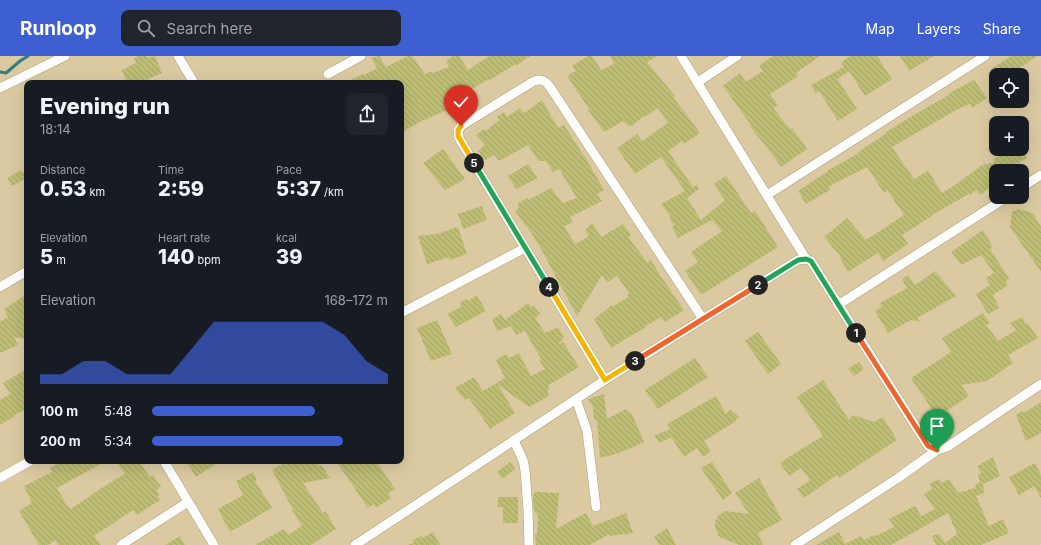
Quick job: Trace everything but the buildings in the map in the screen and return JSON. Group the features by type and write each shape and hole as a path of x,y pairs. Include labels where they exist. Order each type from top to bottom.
{"street":[{"path":"0,88 65,56"},
{"path":"178,56 192,80"},
{"path":"328,74 361,56"},
{"path":"681,56 806,259"},
{"path":"698,82 737,56"},
{"path":"766,195 985,56"},
{"path":"605,380 458,136 458,130 461,126 534,80 540,79 546,82 550,87 702,319"},
{"path":"1029,183 1041,175"},
{"path":"838,305 996,204"},
{"path":"404,311 525,248"},
{"path":"355,545 605,380 798,260 806,259 811,261 928,446 937,450"},
{"path":"0,287 24,273"},
{"path":"795,545 898,478 937,450 947,447 1041,384"},
{"path":"576,399 586,431 596,507"},
{"path":"514,441 523,460 525,470 529,545"},
{"path":"0,478 25,464"},
{"path":"166,464 214,545"},
{"path":"121,545 188,502"}],"waterway":[{"path":"0,72 6,73 28,56"}],"route":[{"path":"461,126 458,130 460,140 605,380 798,260 806,259 811,261 928,446 937,450"}]}
